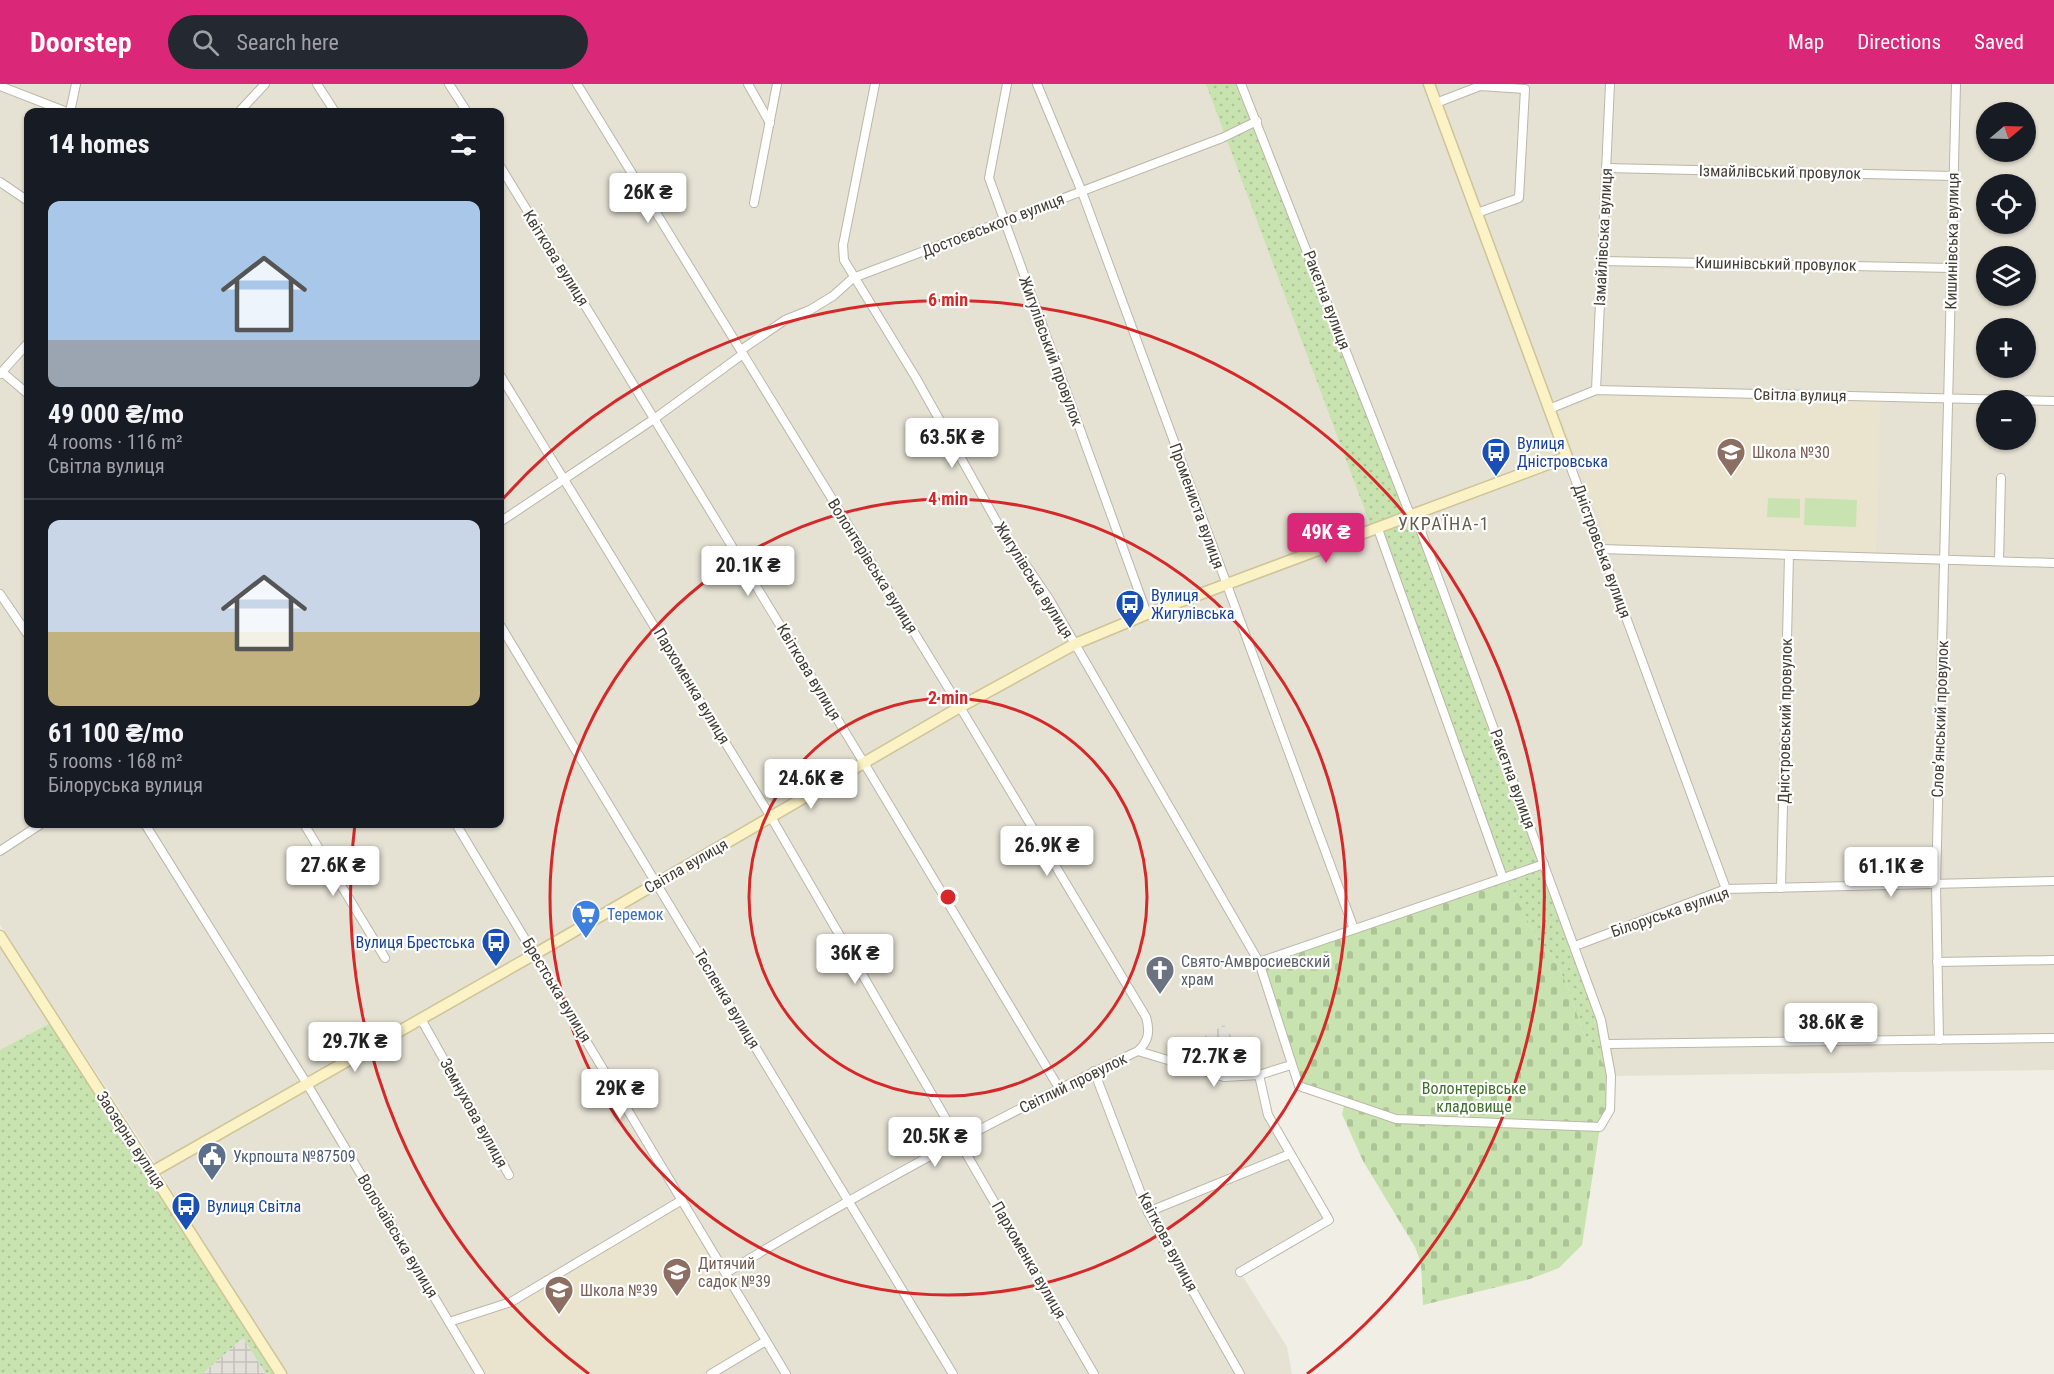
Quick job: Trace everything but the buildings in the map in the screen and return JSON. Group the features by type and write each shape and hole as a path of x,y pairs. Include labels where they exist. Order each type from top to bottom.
{"street":[{"path":"69,108 76,84"},
{"path":"243,108 265,84"},
{"path":"317,84 332,108"},
{"path":"449,84 464,108"},
{"name":"Волонтерівська вулиця","path":"577,84 960,707 1146,1017 1149,1036 1138,1051"},
{"path":"748,84 770,123"},
{"path":"754,203 777,84"},
{"name":"Жигулівська вулиця","path":"875,84 843,245 844,260 916,378 998,524 1075,644 1259,962 1291,1065"},
{"name":"Жигулівський провулок","path":"1007,84 989,178 1147,614"},
{"name":"Промениста вулиця","path":"1037,84 1082,192 1354,929"},
{"name":"Ракетна вулиця","path":"1241,84 1413,516 1594,997 1607,1044 1611,1077 1610,1110 1600,1127 1396,1119 1305,1089 1295,1080 1291,1065"},
{"name":"Дністровська вулиця","path":"1429,84 1726,889"},
{"name":"Ізмайлівська вулиця","path":"1596,390 1610,84"},
{"name":"Кишинівська вулиця","path":"1948,399 1956,84"},
{"path":"0,86 58,108"},
{"path":"1436,103 1480,87 1525,89 1519,198 1477,213"},
{"name":"Достоєвського вулиця","path":"504,519 654,419 785,320 810,310 833,296 853,278 1222,138 1257,121"},
{"name":"Ізмайлівський провулок","path":"1606,168 1953,176"},
{"name":"Квіткова вулиця","path":"504,173 1059,1088"},
{"path":"0,182 24,198"},
{"name":"Кишинівський провулок","path":"1602,261 1951,268"},
{"path":"24,347 1,373 24,391"},
{"name":"Пархоменка вулиця","path":"504,381 771,817 1094,1374"},
{"name":"Світла вулиця","path":"1549,408 1596,390 2054,401"},
{"name":"Слов’янський провулок","path":"1939,1040 1936,884 1948,399"},
{"name":"Світла вулиця","path":"152,1172 536,954 960,707 1075,644 1147,614 1567,457"},
{"path":"1999,561 2001,478"},
{"path":"1378,529 1503,878"},
{"path":"1601,549 2054,563"},
{"name":"Дністровський провулок","path":"1781,888 1789,555"},
{"path":"0,594 24,628"},
{"name":"Тесленка вулиця","path":"504,632 953,1374"},
{"path":"0,851 35,828"},
{"name":"Волочаївська вулиця","path":"147,828 307,1084 480,1374"},
{"path":"306,828 385,958"},
{"name":"Брестська вулиця","path":"458,828 786,1374"},
{"path":"1259,962 1544,864"},
{"name":"Білоруська вулиця","path":"1575,946 1726,889 2054,881"},
{"name":"Заозерна вулиця","path":"0,936 281,1374"},
{"path":"1937,963 2054,960"},
{"name":"Земнухова вулиця","path":"422,1019 509,1175"},
{"path":"1607,1044 2054,1038"},
{"path":"1138,1051 1170,1059 1213,1075 1259,1075 1291,1065"},
{"name":"Світлий провулок","path":"726,1273 848,1200 1059,1088 1138,1051"},
{"name":"Квіткова вулиця","path":"1095,1071 1148,1212 1240,1374"},
{"path":"1240,1272 1329,1220 1268,1115 1259,1075"},
{"path":"1148,1212 1290,1154"},
{"path":"449,1322 511,1302 682,1200"},
{"path":"711,1374 766,1341"}],"shaded area":[{"path":"0,84 2054,84 2054,1070 1611,1076 1557,897 1291,1065 1259,1075 1264,1104 1329,1220 1240,1272 1287,1347 1292,1374 281,1374 157,1166 0,925"},
{"name":"Школа №30","path":"1600,396 1880,402 1876,553 1608,544 1559,412"},
{"path":"0,936 54,1021 0,1050"},
{"path":"1224,1025 1249,1064 1227,1070 1184,1058 1179,1052"},
{"path":"680,1207 758,1339 700,1374 486,1374 457,1325 513,1307"},
{"path":"243,1338 266,1374 202,1374"}],"green space":[{"path":"1206,84 1238,84 1413,519 1594,997 1611,1076 1583,1032 1567,985 1552,955 1537,939 1505,877 1380,526 1372,529"},
{"path":"1768,498 1800,499 1800,518 1767,517"},
{"path":"1805,498 1857,500 1856,527 1804,525"},
{"name":"Волонтерівське кладовище","path":"1505,877 1537,939 1552,955 1567,985 1583,1032 1611,1076 1610,1110 1600,1127 1582,1245 1559,1268 1530,1279 1423,1305 1421,1263 1415,1247 1363,1161 1342,1114 1345,1102 1299,1086 1259,962"},
{"path":"54,1021 281,1374 266,1374 243,1338 202,1374 0,1374 0,1050"}],"place":[{"name":"Вулиця Дністровська","path":"1496,478"},
{"name":"Школа №30","path":"1731,478"},
{"name":"Вулиця Жигулівська","path":"1130,630"},
{"name":"Теремок","path":"586,940"},
{"name":"Вулиця Брестська","path":"496,968"},
{"name":"Свято-Амвросиевский храм","path":"1160,996"},
{"name":"Укрпошта №87509","path":"212,1182"},
{"name":"Вулиця Світла","path":"186,1232"},
{"name":"Дитячий садок №39","path":"677,1298"},
{"name":"Школа №39","path":"559,1316"}],"district":[{"name":"УКРАЇНА-1","path":"1444,523"}]}
